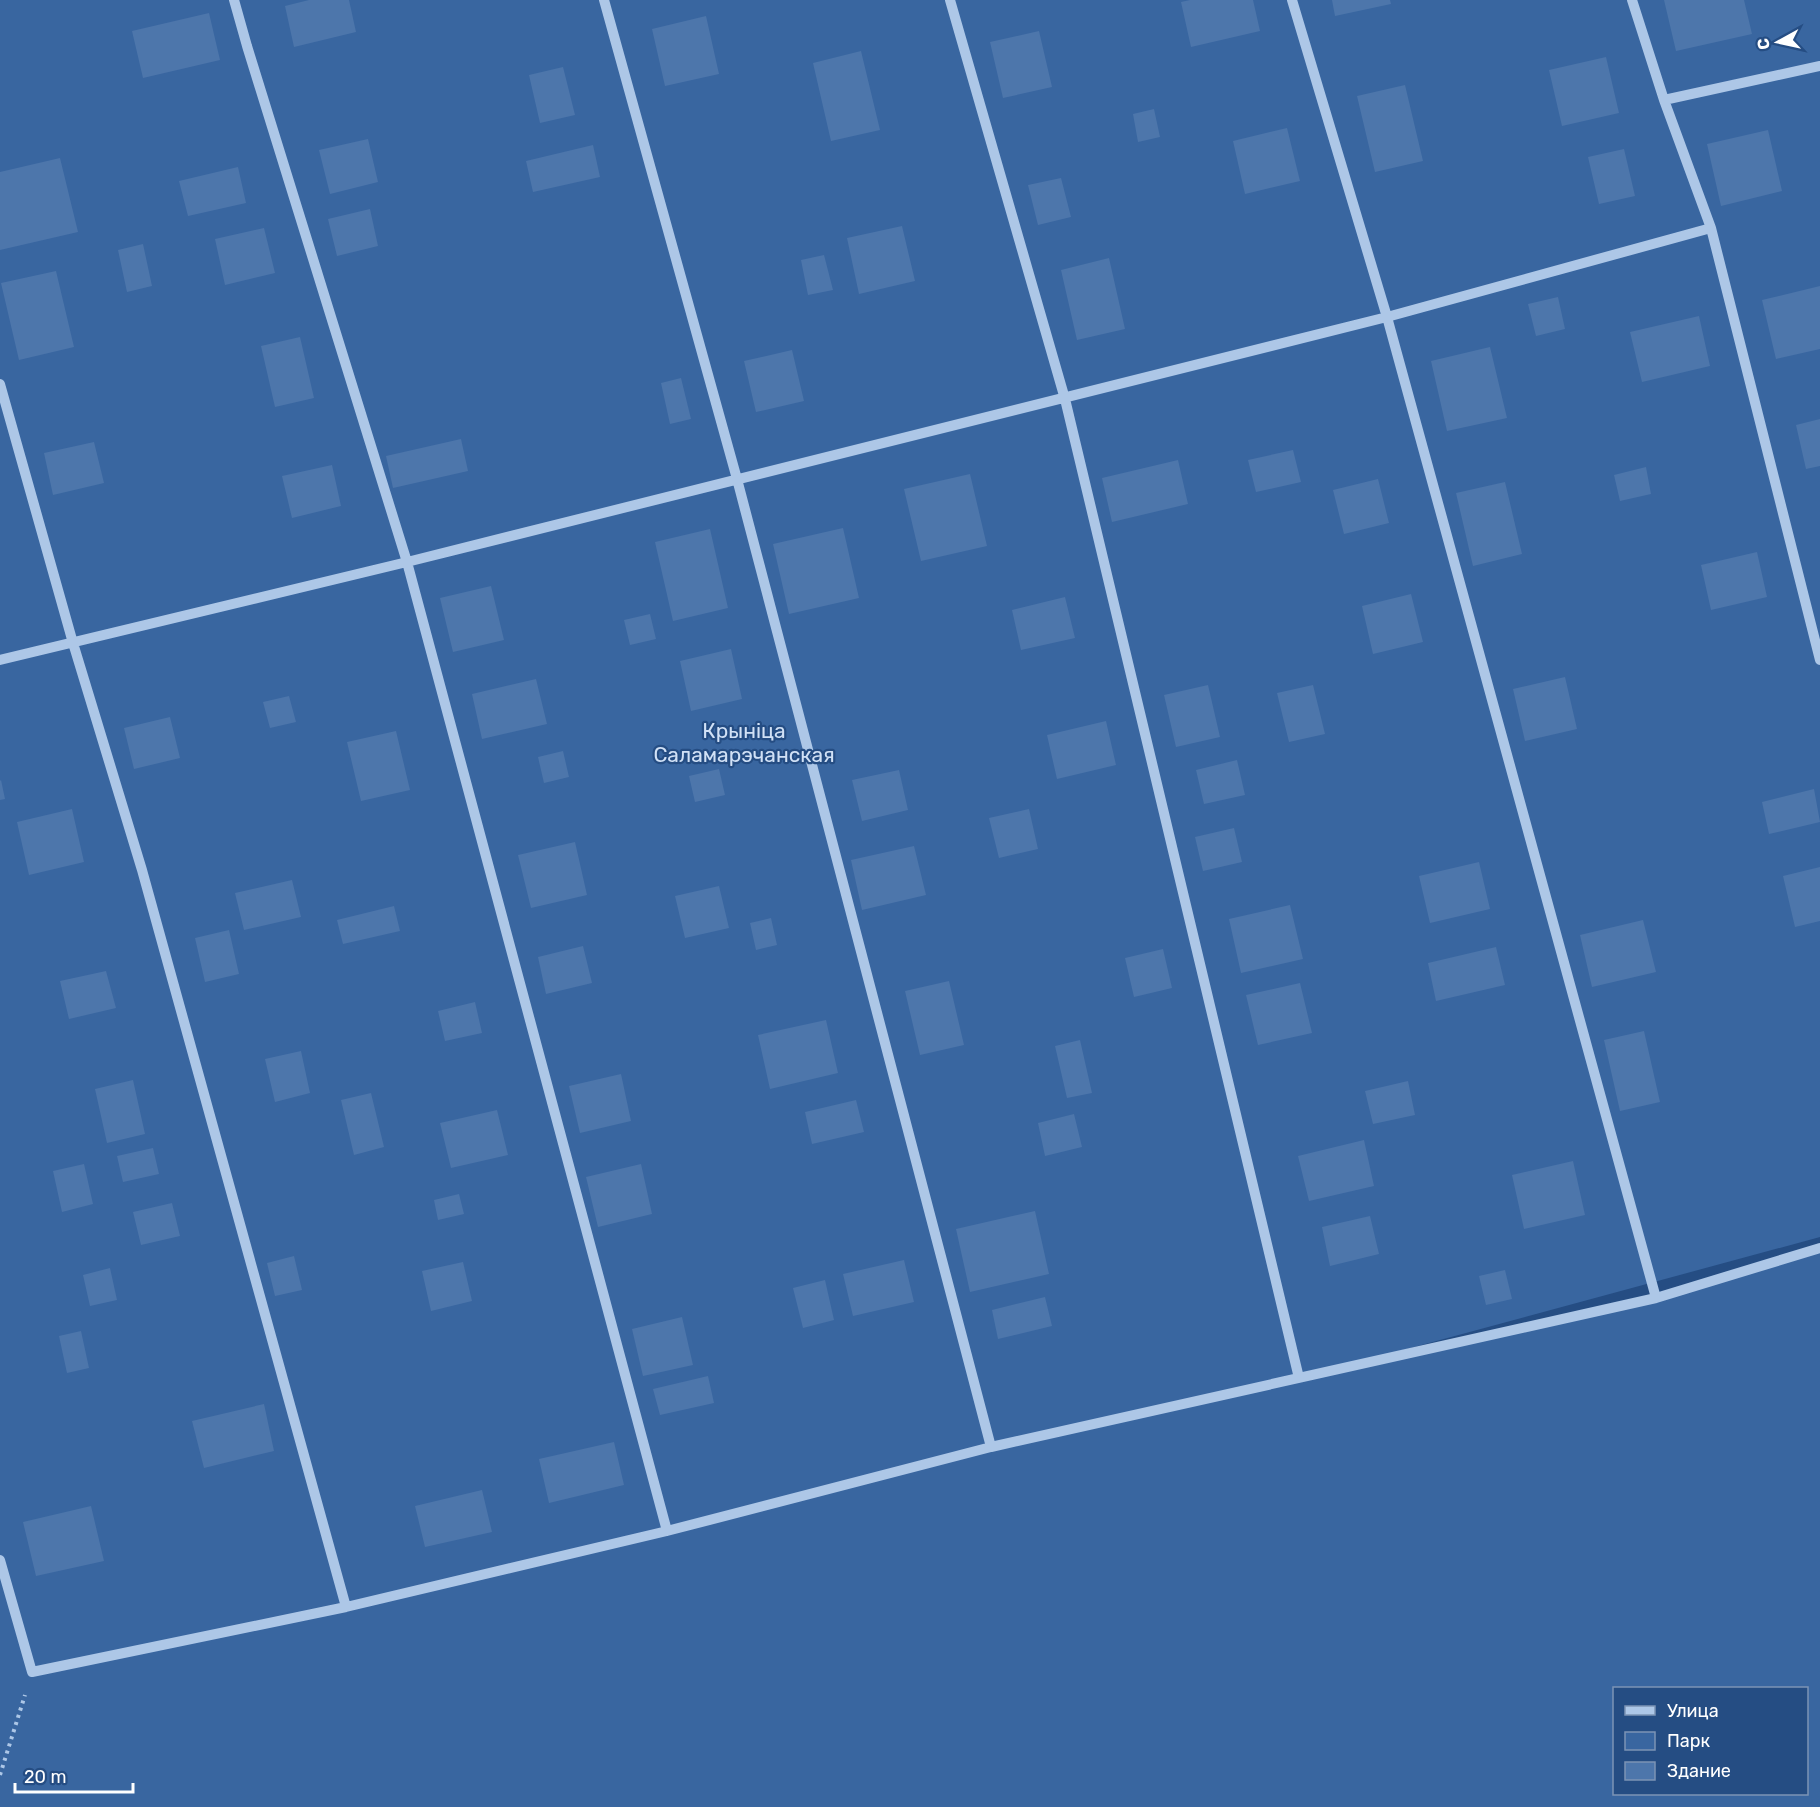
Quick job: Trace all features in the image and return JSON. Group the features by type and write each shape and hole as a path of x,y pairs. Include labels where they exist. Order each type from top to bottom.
{"lane":[{"path":"234,0 407,562 668,1532"},
{"path":"604,0 737,479 991,1448"},
{"path":"950,0 1065,399 1299,1378"},
{"path":"1292,0 1387,318 1656,1298"},
{"path":"1632,0 1664,100 1711,228 1820,660"},
{"path":"1664,100 1820,66"},
{"path":"0,660 407,562 1387,318 1711,228"},
{"path":"0,384 73,644 142,870 346,1607"},
{"path":"0,1560 32,1672 346,1607 668,1532 991,1448 1656,1298 1820,1248"}],"path":[{"path":"0,1775 32,1672"}],"green space":[{"name":"Крыніца Саламарэчанская","path":"0,0 1820,0 1820,1237 1318,1373 1656,1298 1820,1248 1820,1807 0,1807"}],"building":[{"path":"309,0 349,0 356,32 294,47 285,6"},
{"path":"1253,0 1260,31 1191,47 1181,2"},
{"path":"1332,0 1390,0 1391,4 1335,16"},
{"path":"1664,0 1744,0 1752,34 1676,51"},
{"path":"209,13 220,60 143,78 132,31"},
{"path":"706,16 719,74 665,86 652,29"},
{"path":"1039,31 1052,87 1003,98 990,42"},
{"path":"861,51 880,130 831,141 813,63"},
{"path":"1606,57 1619,113 1562,126 1549,70"},
{"path":"563,67 575,115 540,123 529,75"},
{"path":"1405,85 1423,161 1375,172 1357,96"},
{"path":"1154,109 1160,137 1138,142 1133,114"},
{"path":"1287,128 1300,181 1245,194 1233,141"},
{"path":"1768,130 1782,191 1721,206 1707,144"},
{"path":"368,139 378,182 330,194 319,150"},
{"path":"593,145 600,177 533,192 526,161"},
{"path":"1624,149 1635,196 1599,204 1588,157"},
{"path":"60,158 78,232 0,250 0,172"},
{"path":"238,167 246,203 188,216 179,181"},
{"path":"1061,178 1071,217 1038,225 1028,185"},
{"path":"370,209 378,246 337,256 328,219"},
{"path":"902,226 915,281 859,294 847,238"},
{"path":"264,228 275,273 225,285 215,239"},
{"path":"143,244 152,286 127,292 118,250"},
{"path":"824,255 833,290 808,295 801,260"},
{"path":"1109,258 1125,329 1077,340 1061,270"},
{"path":"56,271 74,347 19,360 1,283"},
{"path":"1820,286 1820,349 1776,359 1762,300"},
{"path":"1558,297 1565,329 1536,336 1528,304"},
{"path":"1699,316 1710,366 1642,382 1630,332"},
{"path":"300,337 314,398 275,407 261,346"},
{"path":"1490,347 1507,418 1447,431 1431,361"},
{"path":"792,350 804,401 756,412 744,361"},
{"path":"681,378 691,419 670,424 661,383"},
{"path":"1820,419 1820,466 1806,469 1796,425"},
{"path":"461,439 468,471 393,488 386,456"},
{"path":"94,442 104,483 53,495 44,453"},
{"path":"1293,450 1301,482 1256,492 1248,460"},
{"path":"1178,460 1188,504 1112,522 1102,478"},
{"path":"332,465 341,506 292,518 282,476"},
{"path":"1646,467 1651,494 1620,501 1614,475"},
{"path":"970,474 987,546 921,561 904,489"},
{"path":"1378,479 1389,523 1344,534 1333,490"},
{"path":"1505,482 1522,554 1473,566 1456,493"},
{"path":"843,528 859,598 789,614 773,544"},
{"path":"710,529 728,608 673,621 655,542"},
{"path":"1757,552 1767,597 1711,610 1701,565"},
{"path":"491,586 504,640 453,652 440,598"},
{"path":"1411,594 1423,642 1373,654 1362,606"},
{"path":"1065,597 1075,638 1021,650 1012,610"},
{"path":"650,614 656,639 630,645 624,620"},
{"path":"731,649 742,699 691,711 680,661"},
{"path":"1565,677 1577,729 1525,741 1513,689"},
{"path":"536,679 547,724 482,739 472,694"},
{"path":"1208,685 1220,737 1176,747 1164,695"},
{"path":"1313,685 1325,734 1289,742 1277,693"},
{"path":"289,696 296,722 270,728 263,702"},
{"path":"170,717 180,758 134,769 124,728"},
{"path":"1106,721 1116,765 1057,779 1047,735"},
{"path":"396,731 410,790 361,801 347,742"},
{"path":"563,751 569,777 544,783 538,757"},
{"path":"1237,760 1245,795 1204,804 1196,770"},
{"path":"719,769 725,795 695,802 689,776"},
{"path":"899,770 908,810 862,821 852,780"},
{"path":"0,781 5,799 0,800"},
{"path":"1814,789 1820,822 1769,834 1762,802"},
{"path":"72,809 84,862 29,875 17,822"},
{"path":"1029,809 1038,849 999,858 989,818"},
{"path":"1234,828 1242,862 1203,871 1195,837"},
{"path":"575,842 587,895 531,908 518,855"},
{"path":"914,846 926,895 862,910 851,860"},
{"path":"1479,862 1490,909 1430,923 1419,876"},
{"path":"1820,867 1820,921 1795,927 1783,876"},
{"path":"292,880 301,917 244,930 235,893"},
{"path":"719,886 729,928 685,938 675,896"},
{"path":"1290,905 1303,959 1241,973 1229,919"},
{"path":"394,906 400,931 343,944 337,920"},
{"path":"771,918 777,945 756,950 750,923"},
{"path":"1643,920 1656,972 1592,987 1580,935"},
{"path":"229,930 239,974 205,982 195,938"},
{"path":"583,946 592,983 546,994 538,957"},
{"path":"1496,947 1505,985 1436,1001 1428,963"},
{"path":"1163,949 1172,988 1134,997 1125,958"},
{"path":"106,971 116,1008 69,1019 60,981"},
{"path":"949,981 964,1045 920,1055 905,991"},
{"path":"1300,983 1312,1033 1258,1045 1246,995"},
{"path":"475,1002 482,1033 445,1041 438,1011"},
{"path":"826,1020 838,1073 770,1089 758,1035"},
{"path":"1644,1031 1660,1102 1620,1111 1604,1040"},
{"path":"1080,1040 1092,1093 1067,1098 1055,1046"},
{"path":"301,1051 310,1093 275,1102 265,1059"},
{"path":"621,1074 631,1121 580,1133 569,1086"},
{"path":"133,1080 145,1134 107,1143 95,1089"},
{"path":"1408,1081 1415,1115 1373,1124 1365,1091"},
{"path":"371,1093 384,1147 354,1155 341,1100"},
{"path":"856,1100 864,1132 812,1144 805,1112"},
{"path":"497,1110 508,1155 451,1168 440,1123"},
{"path":"1074,1114 1082,1147 1045,1156 1038,1123"},
{"path":"1364,1140 1374,1186 1309,1201 1298,1156"},
{"path":"153,1148 159,1174 123,1182 117,1156"},
{"path":"1573,1161 1585,1215 1524,1229 1512,1175"},
{"path":"84,1164 93,1204 62,1212 53,1171"},
{"path":"641,1164 652,1214 598,1227 586,1177"},
{"path":"459,1194 464,1214 438,1220 434,1200"},
{"path":"172,1203 180,1236 141,1245 133,1212"},
{"path":"1035,1211 1049,1274 970,1292 956,1229"},
{"path":"1370,1216 1379,1254 1330,1266 1322,1227"},
{"path":"294,1256 302,1290 275,1296 267,1263"},
{"path":"904,1260 914,1302 853,1316 843,1274"},
{"path":"463,1262 472,1301 431,1311 422,1271"},
{"path":"110,1268 117,1300 90,1306 83,1275"},
{"path":"1505,1270 1512,1299 1486,1305 1479,1276"},
{"path":"825,1280 834,1320 803,1328 793,1288"},
{"path":"1045,1297 1052,1326 998,1339 992,1310"},
{"path":"682,1317 693,1365 643,1376 632,1329"},
{"path":"81,1331 89,1368 67,1373 59,1336"},
{"path":"708,1376 714,1403 660,1415 653,1389"},
{"path":"264,1404 274,1451 204,1468 192,1421"},
{"path":"614,1442 624,1485 549,1503 539,1459"},
{"path":"482,1490 492,1532 425,1547 415,1506"},
{"path":"91,1506 104,1561 36,1576 23,1522"}]}
